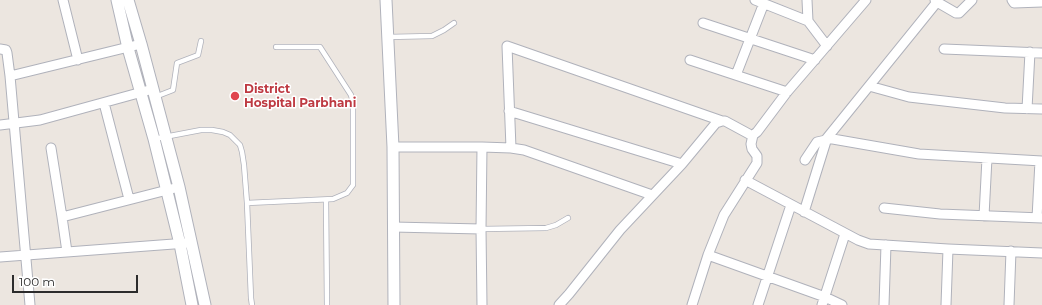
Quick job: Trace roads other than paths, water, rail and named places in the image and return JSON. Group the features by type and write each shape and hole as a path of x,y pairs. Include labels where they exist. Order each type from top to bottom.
{"street":[{"path":"63,0 78,60"},
{"path":"117,0 128,48 167,190 180,244 192,305"},
{"path":"128,0 180,187 205,305"},
{"path":"386,0 393,147 394,305"},
{"path":"806,0 808,21"},
{"path":"511,148 508,46 725,121 749,134 753,134 757,132 787,92 866,0"},
{"path":"804,212 826,139 936,1 959,14 972,0"},
{"path":"1012,0 1014,2 1042,2"},
{"path":"736,75 750,38 760,2 808,21 827,46"},
{"path":"703,23 815,60"},
{"path":"10,76 141,44"},
{"path":"0,49 6,50 10,76 30,305"},
{"path":"944,49 1042,53"},
{"path":"1027,109 1030,52"},
{"path":"690,60 787,92"},
{"path":"869,86 909,97 1005,108 1042,109"},
{"path":"0,125 40,120 141,92 154,93"},
{"path":"104,102 129,200"},
{"path":"509,111 682,164"},
{"path":"559,305 620,230 682,164 716,123 722,121"},
{"path":"692,305 708,255 724,215 757,163 757,156 752,149 751,144 753,134"},
{"path":"805,160 817,142 826,139 919,154 1041,161 1039,218 940,214 884,208"},
{"path":"393,147 482,147 524,150 652,196"},
{"path":"482,147 482,305"},
{"path":"51,148 68,252"},
{"path":"984,216 987,158"},
{"path":"745,180 845,234 869,244 948,249 1042,252"},
{"path":"62,217 180,187"},
{"path":"758,305 791,205"},
{"path":"393,227 481,229"},
{"path":"823,301 845,234"},
{"path":"0,257 192,243"},
{"path":"884,305 886,245"},
{"path":"946,305 948,249"},
{"path":"1009,305 1010,251"},
{"path":"708,255 768,276 823,301 842,305"},
{"path":"189,291 202,289"}],"lane":[{"path":"388,37 432,36 454,23"},
{"path":"154,93 173,90 177,63 198,55 201,41"},
{"path":"247,203 326,200 342,196 347,193 353,185 352,99 320,47 276,47"},
{"path":"154,139 201,130 223,132 230,135 240,145 247,203 252,305"},
{"path":"326,200 327,305"},
{"path":"481,229 546,228 556,225 568,218"}],"place":[{"name":"District Hospital Parbhani","path":"235,96"}]}
